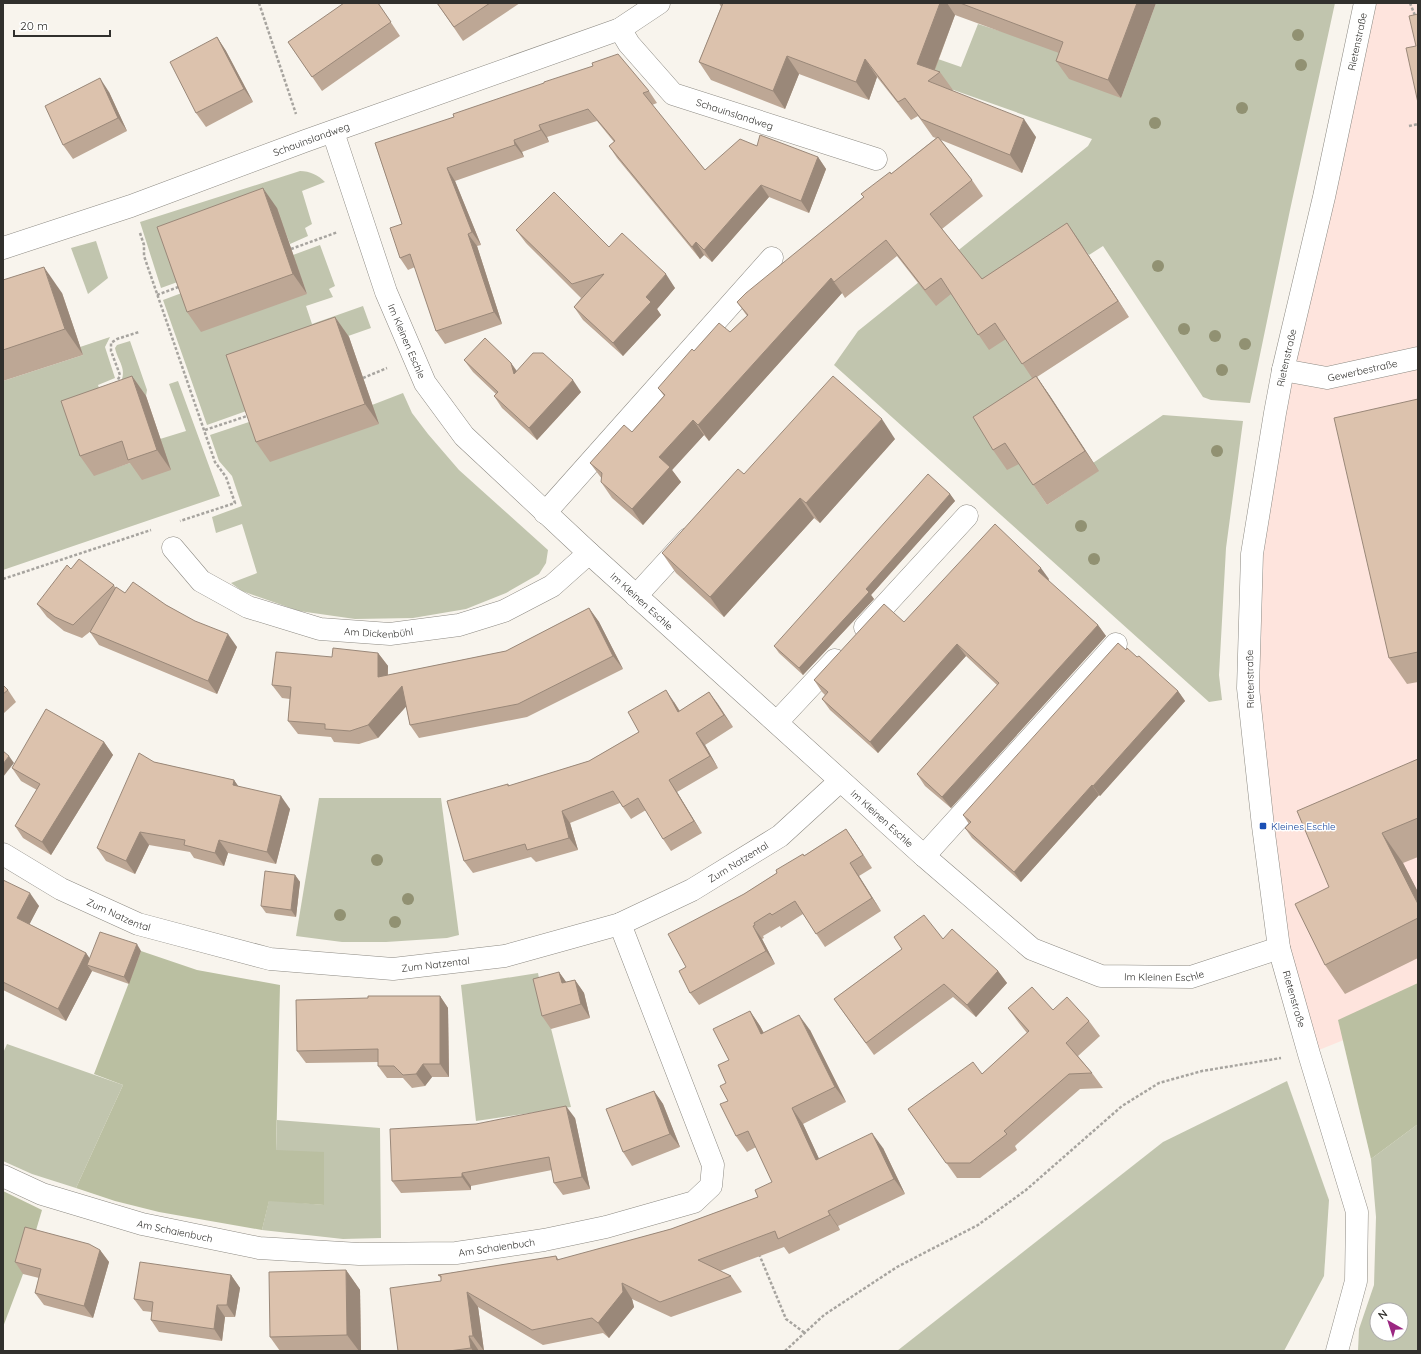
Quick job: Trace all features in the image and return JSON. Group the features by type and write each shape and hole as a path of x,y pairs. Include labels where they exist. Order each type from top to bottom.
{"street":[{"name":"Schauinslandweg","path":"3,248 131,206 333,132 620,30 659,3"},
{"name":"Rietenstraße","path":"1337,1351 1356,1281 1357,1212 1309,1054 1279,948 1263,826 1248,688 1252,554 1283,370 1324,197 1365,3"},
{"name":"Schauinslandweg","path":"620,30 629,44 673,94 876,159"},
{"name":"Im Kleinen Eschle","path":"333,132 386,292 424,383 464,436 589,554 924,856 1032,948 1100,976 1191,977 1279,948"},
{"path":"545,513 772,258"},
{"name":"Gewerbestraße","path":"1283,370 1327,378 1418,358"},
{"path":"777,722 967,516"},
{"path":"636,596 703,522"},
{"name":"Am Dickenbühl","path":"173,548 201,581 248,607 320,629 390,634 459,625 504,611 552,586 589,554"},
{"path":"924,856 1116,644"},
{"name":"Zum Natzental","path":"3,854 61,889 138,924 270,959 393,969 505,956 620,924 692,890 780,836 840,781"},
{"name":"Am Schaienbuch","path":"3,1176 42,1194 142,1224 259,1248 359,1254 456,1253 544,1240 606,1227 694,1202 711,1186 713,1165 620,924"}],"path":[{"path":"259,3 298,120"},
{"path":"1410,3 1418,23"},
{"path":"1409,126 1418,124"},
{"path":"140,232 144,245 144,256 215,462 226,477 235,503 177,522"},
{"path":"291,249 341,232"},
{"path":"157,295 184,285"},
{"path":"112,385 117,382 120,375 111,351 111,343 117,339 139,332"},
{"path":"363,378 380,370"},
{"path":"205,430 253,414"},
{"path":"3,579 155,528"},
{"path":"785,1351 824,1315 897,1267 978,1225 1026,1190 1122,1106 1159,1083 1202,1071 1309,1054"},
{"path":"756,1248 786,1319 805,1333"}],"shaded area":[{"path":"1365,3 1418,3 1418,1010 1309,1054 1276,957 1248,688 1283,370"}],"green space":[{"path":"1156,3 1335,3 1250,403 1211,400 1203,397 1103,246 1089,255 1077,239 1006,339 1037,377 1055,404 1019,463 1047,505 1098,471 1093,463 1163,415 1243,421 1226,548 1219,675 1222,700 1209,702 834,365 858,331 1088,146 1092,139 894,69 938,59 961,67 978,24 1000,31 1059,39 1121,98"},
{"path":"300,171 314,174 325,182 302,191 312,224 305,228 308,236 290,244 276,208 183,280 161,288 140,222"},
{"path":"96,241 108,278 88,294 71,248"},
{"path":"320,245 335,286 329,289 333,297 306,306 312,324 363,306 371,328 240,374 252,409 207,425 163,300 187,291 307,294 293,255"},
{"path":"110,337 105,347 115,378 98,385 106,410 94,475 136,461 160,439 186,431 169,384 178,381 220,496 3,570 3,381 83,355 80,347"},
{"path":"130,341 147,390 146,396 120,384 123,370 115,348 117,345"},
{"path":"403,393 412,413 459,470 548,550 546,563 539,574 506,593 466,609 413,618 355,619 299,611 242,591 231,583 257,573 242,524 216,533 212,517 242,506 232,476 219,461 210,435 255,420 378,424 372,405"},
{"path":"319,798 441,798 459,935 447,938 386,942 342,942 296,936"},
{"path":"141,951 197,970 280,985 276,1150 324,1152 324,1205 269,1201 262,1230 159,1212 115,1201 76,1188 123,1085 94,1074"},
{"path":"538,973 571,1107 476,1121 461,985"},
{"path":"1418,983 1418,1124 1371,1159 1338,1020"},
{"path":"7,1044 123,1085 76,1188 32,1174 3,1161 3,1053"},
{"path":"1287,1081 1329,1200 1324,1276 1284,1351 897,1351 1163,1142"},
{"path":"277,1120 380,1128 381,1238 343,1239 262,1230 269,1200 324,1205 276,1151"},
{"path":"1418,1124 1418,1351 1358,1351 1359,1329 1374,1285 1376,1217 1371,1159"},
{"path":"3,1191 42,1210 23,1274 3,1327"}],"building":[{"path":"344,3 378,3 391,22 312,77 288,42"},
{"path":"437,3 490,3 454,27"},
{"path":"723,3 940,3 917,64 940,72 928,81 1024,119 1010,155 921,119 905,98 898,102 865,59 856,82 787,56 773,91 699,62"},
{"path":"960,3 1137,3 1108,80 1056,61 1063,42"},
{"path":"1418,14 1418,103 1406,48 1416,46 1409,16"},
{"path":"217,37 244,89 196,113 170,62"},
{"path":"618,54 649,91 643,93 705,170 740,139 757,146 760,135 818,157 801,201 761,185 704,250 696,242 692,247 609,146 615,141 588,109 539,125 541,130 514,140 515,145 447,168 472,232 468,234 494,312 436,331 410,254 400,258 390,228 402,224 375,143 454,117 453,114 593,66 592,63"},
{"path":"100,78 118,118 63,145 45,106"},
{"path":"938,137 972,180 930,214 982,279 1067,223 1118,301 1022,364 995,323 978,335 941,278 925,290 886,240 834,282 831,278 698,425 693,420 659,457 670,467 632,509 601,482 602,473 590,463 624,425 632,432 665,395 658,388 692,349 694,351 719,323 730,332 748,315 737,302 746,293 864,197 861,194 890,172 891,174"},
{"path":"263,188 293,274 187,312 157,227"},
{"path":"554,192 609,247 622,233 666,274 646,297 651,302 613,343 574,307 604,274 572,284 516,230"},
{"path":"44,267 65,329 3,350 3,280"},
{"path":"335,317 365,404 256,442 226,355"},
{"path":"485,338 511,363 514,374 533,353 543,353 573,380 529,428 494,396 498,392 464,360"},
{"path":"132,376 157,450 128,460 122,441 80,456 61,401"},
{"path":"833,376 882,419 806,503 800,498 710,597 662,553 738,469 744,474"},
{"path":"1036,376 1085,451 1033,485 1005,443 993,450 973,417"},
{"path":"1418,399 1418,652 1389,658 1334,418"},
{"path":"928,474 950,494 866,589 869,592 799,668 774,646"},
{"path":"995,524 1041,568 1038,571 1098,625 942,797 917,774 999,683 957,644 870,742 822,699 828,692 814,680 884,604 904,622"},
{"path":"79,559 114,585 73,625 55,617 37,604 67,565 71,569"},
{"path":"133,582 166,605 195,621 228,634 208,681 90,632 116,587 125,593"},
{"path":"589,608 613,656 518,704 410,725 402,686 368,725 350,731 325,729 325,724 288,721 291,687 272,685 276,652 332,657 333,648 378,653 378,677 506,651"},
{"path":"1118,643 1126,650 1127,648 1137,657 1139,656 1178,691 1014,872 965,828 971,822 963,815"},
{"path":"3,685 8,690 3,694"},
{"path":"666,690 678,712 709,692 724,715 696,733 710,756 669,780 694,821 663,839 638,798 623,807 613,791 562,811 569,838 527,850 525,844 464,861 447,801 508,784 508,786 589,761 639,732 628,712"},
{"path":"46,709 104,742 42,842 15,826 40,784 12,768"},
{"path":"3,751 9,756 3,764"},
{"path":"139,753 154,762 234,780 233,785 281,796 267,852 219,840 215,853 184,845 185,840 140,832 126,861 97,848"},
{"path":"1418,759 1418,818 1382,833 1418,904 1418,918 1325,965 1295,904 1329,887 1297,811"},
{"path":"846,829 863,855 850,863 872,898 816,934 795,901 772,915 770,913 754,923 755,925 753,926 766,951 690,993 679,971 686,967 668,934 744,894 777,873 776,870 803,854 804,856"},
{"path":"265,871 295,875 291,910 261,906"},
{"path":"3,880 30,893 17,918 86,953 58,1009 3,982"},
{"path":"924,915 943,939 952,929 998,971 967,1005 944,984 866,1043 834,999 902,949 894,937"},
{"path":"100,932 137,944 124,977 87,965"},
{"path":"559,972 562,983 575,980 581,1004 542,1016 533,979"},
{"path":"1032,987 1053,1010 1067,997 1089,1021 1066,1043 1092,1073 1069,1074 1004,1131 1007,1134 970,1163 946,1163 908,1109 973,1062 982,1074 1029,1031 1008,1008"},
{"path":"368,996 440,996 440,1064 423,1064 416,1074 403,1075 394,1066 378,1066 378,1049 297,1051 296,1000 368,998"},
{"path":"750,1011 761,1034 799,1015 835,1087 792,1108 816,1160 872,1133 894,1179 828,1211 830,1215 778,1239 775,1231 698,1260 731,1276 660,1302 622,1283 623,1292 598,1323 592,1318 532,1330 467,1292 473,1336 469,1336 471,1348 449,1351 398,1351 390,1288 441,1281 441,1276 438,1275 556,1256 557,1260 671,1229 758,1197 755,1190 772,1182 748,1131 736,1136 720,1104 728,1101 720,1086 726,1083 718,1065 729,1060 713,1029"},
{"path":"654,1091 670,1134 623,1152 606,1109"},
{"path":"566,1106 582,1177 554,1183 549,1157 462,1173 462,1177 392,1181 390,1129 476,1124"},
{"path":"25,1227 89,1244 100,1250 84,1306 35,1293 41,1269 15,1262"},
{"path":"140,1262 231,1275 227,1305 217,1305 214,1329 151,1320 153,1302 134,1299"},
{"path":"346,1270 347,1335 270,1337 269,1272"}],"place":[{"name":"Kleines Eschle","path":"1263,826"}]}
